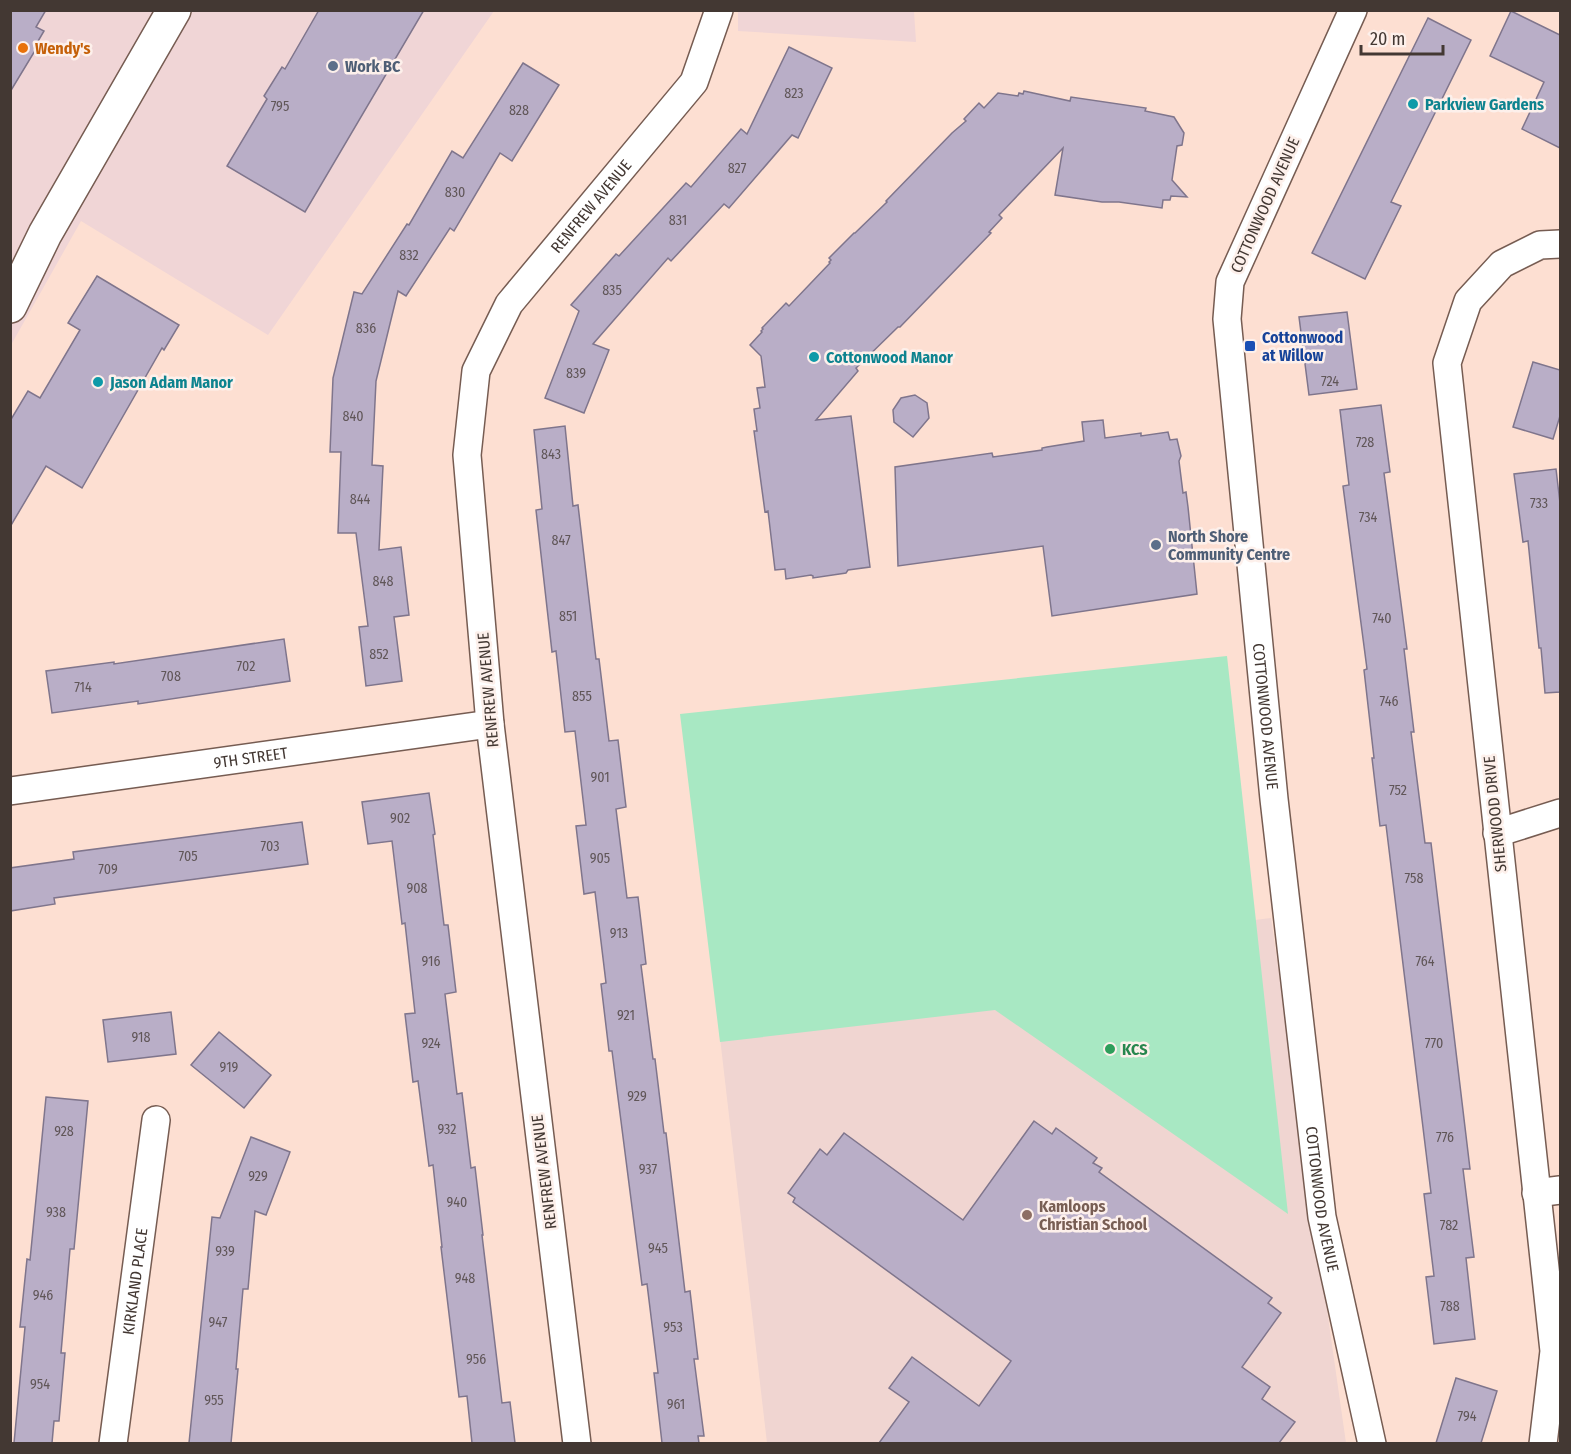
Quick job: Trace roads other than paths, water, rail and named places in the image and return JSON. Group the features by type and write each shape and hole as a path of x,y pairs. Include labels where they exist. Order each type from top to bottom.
{"main road":[{"path":"10,306 45,234 174,10"},
{"path":"10,270 45,234"}],"street":[{"name":"RENFREW AVENUE","path":"577,1443 490,724 467,454 476,371 509,304 694,82 719,10"},
{"name":"COTTONWOOD AVENUE","path":"1353,10 1230,282 1227,319 1276,810 1322,1217 1372,1443"},
{"name":"SHERWOOD DRIVE","path":"1543,1443 1554,1351 1548,1191 1497,833 1447,363 1468,301 1502,264 1540,245 1560,244"},
{"name":"9TH STREET","path":"10,791 490,724"},
{"path":"1497,833 1560,813"},
{"name":"KIRKLAND PLACE","path":"113,1443 156,1120"}],"place":[{"name":"Wendy's","path":"23,48"},
{"name":"Work BC","path":"333,66"},
{"name":"Parkview Gardens","path":"1413,104"},
{"name":"Cottonwood at Willow","path":"1250,346"},
{"name":"Cottonwood Manor","path":"814,357"},
{"name":"Jason Adam Manor","path":"98,382"},
{"name":"North Shore Community Centre","path":"1156,545"},
{"name":"KCS","path":"1110,1049"},
{"name":"Kamloops Christian School","path":"1027,1215"}]}
